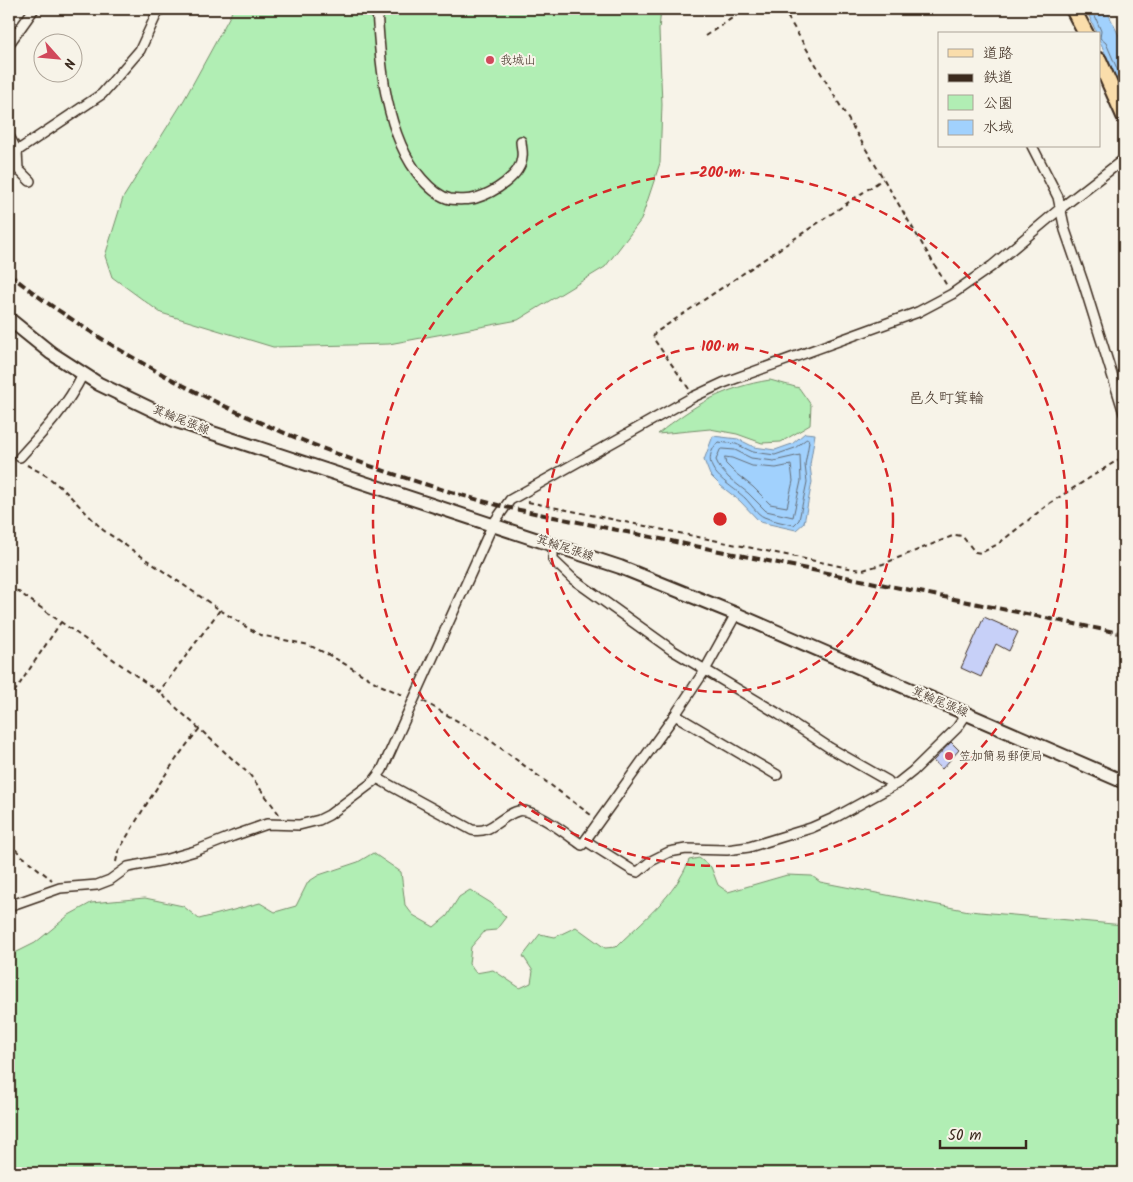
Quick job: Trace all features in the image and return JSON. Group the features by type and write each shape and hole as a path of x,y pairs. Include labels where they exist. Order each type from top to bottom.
{"main road":[{"path":"1073,9 1085,32"},
{"path":"1100,62 1124,116"},
{"name":"箕輪尾張線","path":"9,318 51,353 99,384 176,421 620,567 736,614 1124,782"}],"street":[{"path":"9,44 34,9"},
{"path":"17,151 102,94 140,50 159,9"},
{"path":"377,9 380,58 387,99 403,149 421,178 432,189 448,199 475,199 492,191 516,173 523,158 521,142"},
{"path":"9,136 17,151 18,169 30,181"},
{"path":"1033,148 1058,197 1065,230 1124,413"},
{"path":"9,906 60,888 97,885 110,880 128,867 164,860 195,851 267,824 299,825 319,820 329,815 377,778 493,524 510,500 693,397 723,383 918,312 952,294 992,266 1061,208 1124,159"},
{"path":"20,457 69,401 83,374"},
{"path":"556,546 553,550 553,560 573,579 672,650 888,781 892,786"},
{"path":"377,778 472,830 480,832 489,829 518,811 529,812 548,822 582,845 675,715 705,670 736,614"},
{"path":"586,841 638,872 651,861 669,852 686,849 727,850 749,847 811,828 836,817 892,786 913,771 957,728 967,713"},
{"path":"675,715 777,775"}],"path":[{"path":"705,36 746,9"},
{"path":"783,9 952,294"},
{"path":"693,397 687,384 653,338 655,333 883,179"},
{"path":"518,496 522,500 606,519 863,570 883,564 955,535 962,536 975,552 981,553 998,544 1050,503 1124,456"},
{"path":"20,457 21,461 47,476 103,530 248,628 260,635 309,645 380,685 414,700 419,699 488,738 599,821"},
{"path":"9,585 158,692 200,728 250,775 278,812 282,823"},
{"path":"158,692 220,610"},
{"path":"9,700 61,622"},
{"path":"120,872 115,861 118,852 152,793 181,751 200,728"},
{"path":"9,843 60,888"}],"green space":[{"path":"232,9 661,9 659,30 662,104 660,163 641,220 605,267 518,320 389,344 273,347 161,313 112,277 105,256 123,198 184,100"},
{"path":"770,380 799,388 811,405 810,425 781,442 762,443 737,434 710,429 658,434 684,414 710,399 738,387"},
{"path":"373,853 401,872 405,905 413,915 434,927 447,916 459,897 470,890 491,903 506,917 496,930 485,931 471,947 469,964 476,973 493,970 520,988 531,983 533,971 523,956 540,934 555,937 576,927 605,948 616,947 667,896 676,885 689,860 699,858 711,867 718,885 728,892 787,875 812,876 820,882 969,911 1124,925 1124,1173 9,1173 9,956 35,943 69,915 91,903 145,898 183,906 199,919 260,903 275,912 296,906 308,882 319,875 358,862"}],"water":[{"path":"1086,9 1106,9 1124,46 1124,98 1100,41 1100,32 1096,32"},
{"path":"805,433 815,434 810,465 812,482 804,523 796,530 760,522 740,501 710,475 704,460 713,436 738,439 754,447 775,450 792,444"}],"building":[{"path":"984,617 1018,632 1009,651 996,644 981,677 961,668"},
{"path":"951,742 959,750 942,769 933,761"}],"railway":[{"path":"9,274 36,295 114,346 220,404 332,452 390,473 505,507 1124,634"}],"place":[{"name":"我城山","path":"490,60"},
{"name":"笠加簡易郵便局","path":"949,756"}],"district":[{"name":"邑久町箕輪","path":"946,399"}]}
